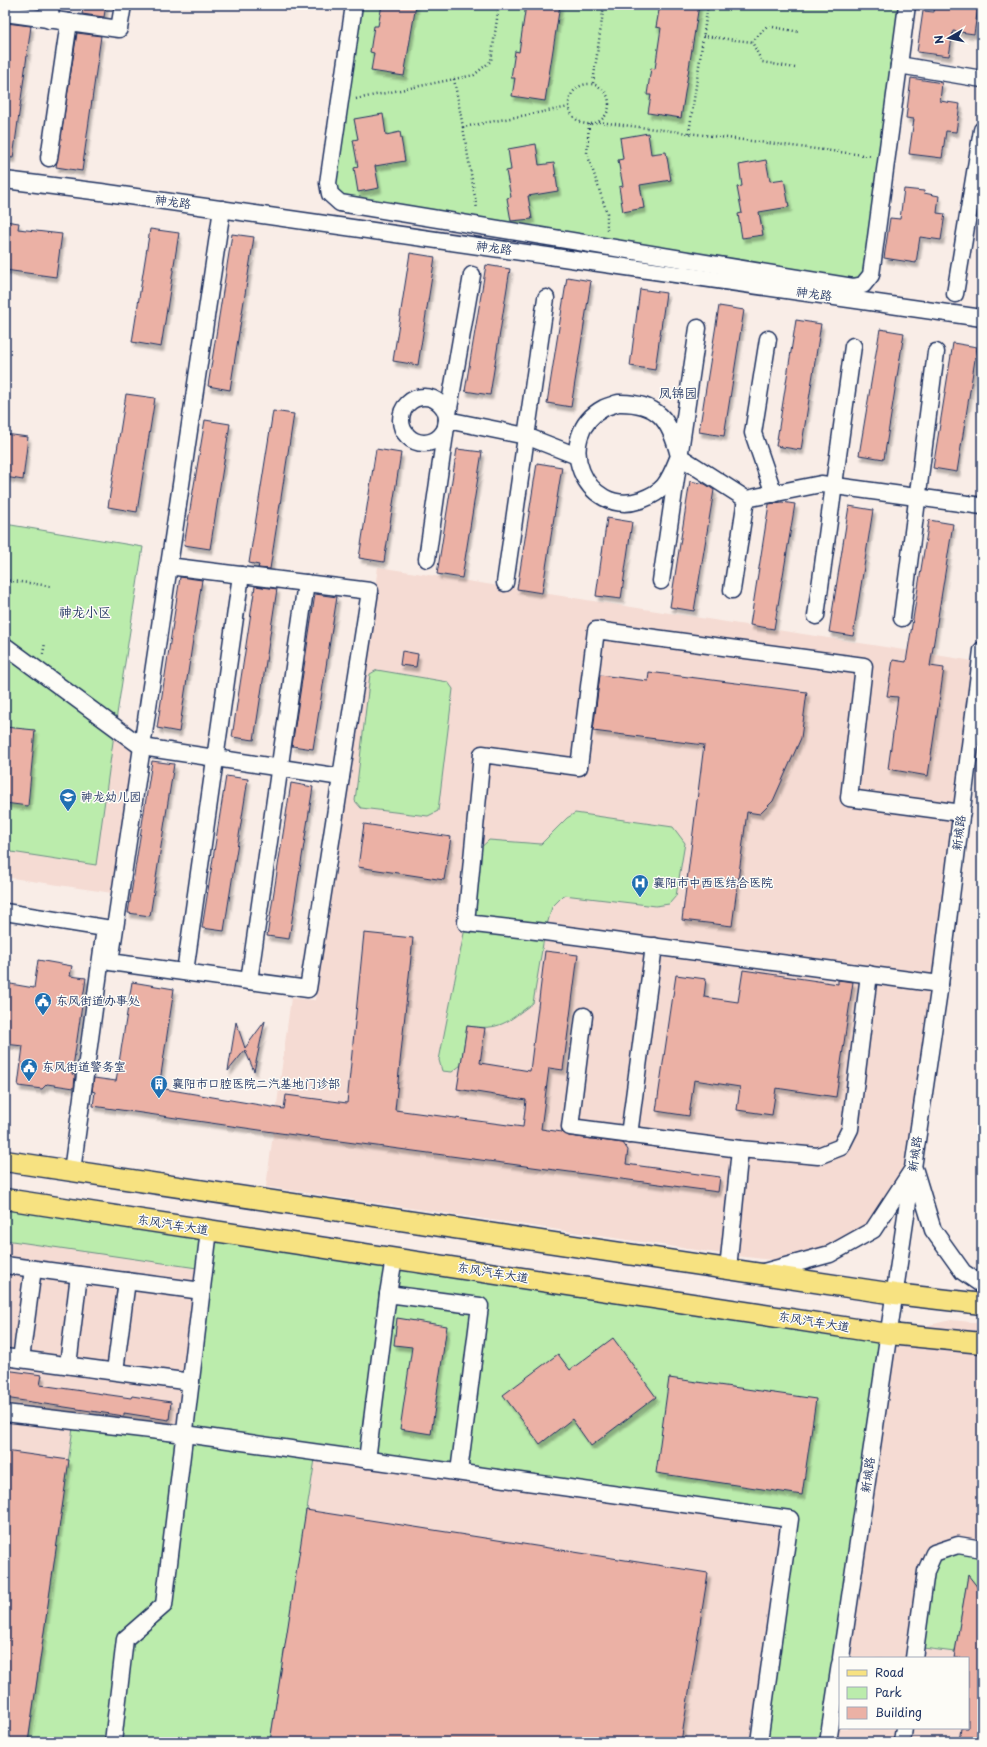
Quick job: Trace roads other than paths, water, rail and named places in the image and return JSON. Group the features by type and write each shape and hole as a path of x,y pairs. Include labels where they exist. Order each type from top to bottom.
{"main road":[{"path":"5,1161 895,1294 982,1304"},
{"name":"东风汽车大道","path":"5,1199 889,1334 982,1342"}],"street":[{"path":"5,13 50,12 69,22 119,29 123,5"},
{"path":"354,5 328,183 330,194 340,204 853,287 863,285 871,276 907,5"},
{"path":"49,158 69,22"},
{"path":"899,65 982,79"},
{"path":"955,294 982,130"},
{"name":"神龙路","path":"5,180 222,209 982,318"},
{"path":"168,566 370,591 308,989 110,962 168,566 222,209"},
{"path":"427,559 446,420 472,275"},
{"path":"505,583 546,298"},
{"path":"661,581 698,328"},
{"path":"768,339 752,434 774,494"},
{"path":"816,616 853,346"},
{"path":"902,618 916,497 936,352"},
{"path":"618,403 633,403 647,407 660,415 670,427 679,456 673,472 664,486 651,496 635,502 618,502 603,496 590,486 581,472 577,456 578,442 583,428 592,417 604,408 618,403"},
{"path":"446,420 526,436 577,456"},
{"path":"679,456 746,499 821,484 982,506"},
{"path":"732,590 746,499"},
{"path":"185,972 241,575"},
{"path":"249,981 306,583"},
{"path":"940,984 466,923 482,754 579,767 596,630 864,666 849,798 962,813"},
{"path":"5,646 142,747 341,776"},
{"name":"新城路","path":"841,1657 940,984 982,650"},
{"path":"5,912 105,928 72,1171"},
{"path":"629,1135 654,946"},
{"path":"584,1016 570,1127 740,1149 818,1156 841,1147 850,1129 869,974"},
{"path":"728,1269 740,1149"},
{"path":"757,1273 830,1254 873,1230 914,1167"},
{"path":"914,1167 933,1230 963,1272 982,1285"},
{"path":"113,1742 125,1639 164,1605 209,1230"},
{"path":"367,1460 394,1258"},
{"path":"5,1265 202,1291"},
{"path":"21,1359 33,1269"},
{"path":"68,1365 79,1275"},
{"path":"115,1371 127,1281"},
{"path":"388,1294 480,1306 459,1472"},
{"path":"5,1357 191,1382"},
{"path":"5,1413 185,1434 790,1519 759,1742"},
{"path":"914,1657 926,1571 934,1553 958,1545 982,1549"},
{"path":"828,1742 839,1670"},
{"path":"902,1742 904,1729"}],"place":[{"name":"神龙幼儿园","path":"68,812"},
{"name":"襄阳市中西医结合医院","path":"640,898"},
{"name":"东风街道办事处","path":"43,1016"},
{"name":"东风街道警务室","path":"29,1082"},
{"name":"襄阳市口腔医院二汽基地门诊部","path":"159,1099"}],"district":[{"name":"凤锦园","path":"678,393"},
{"name":"神龙小区","path":"85,612"}]}
